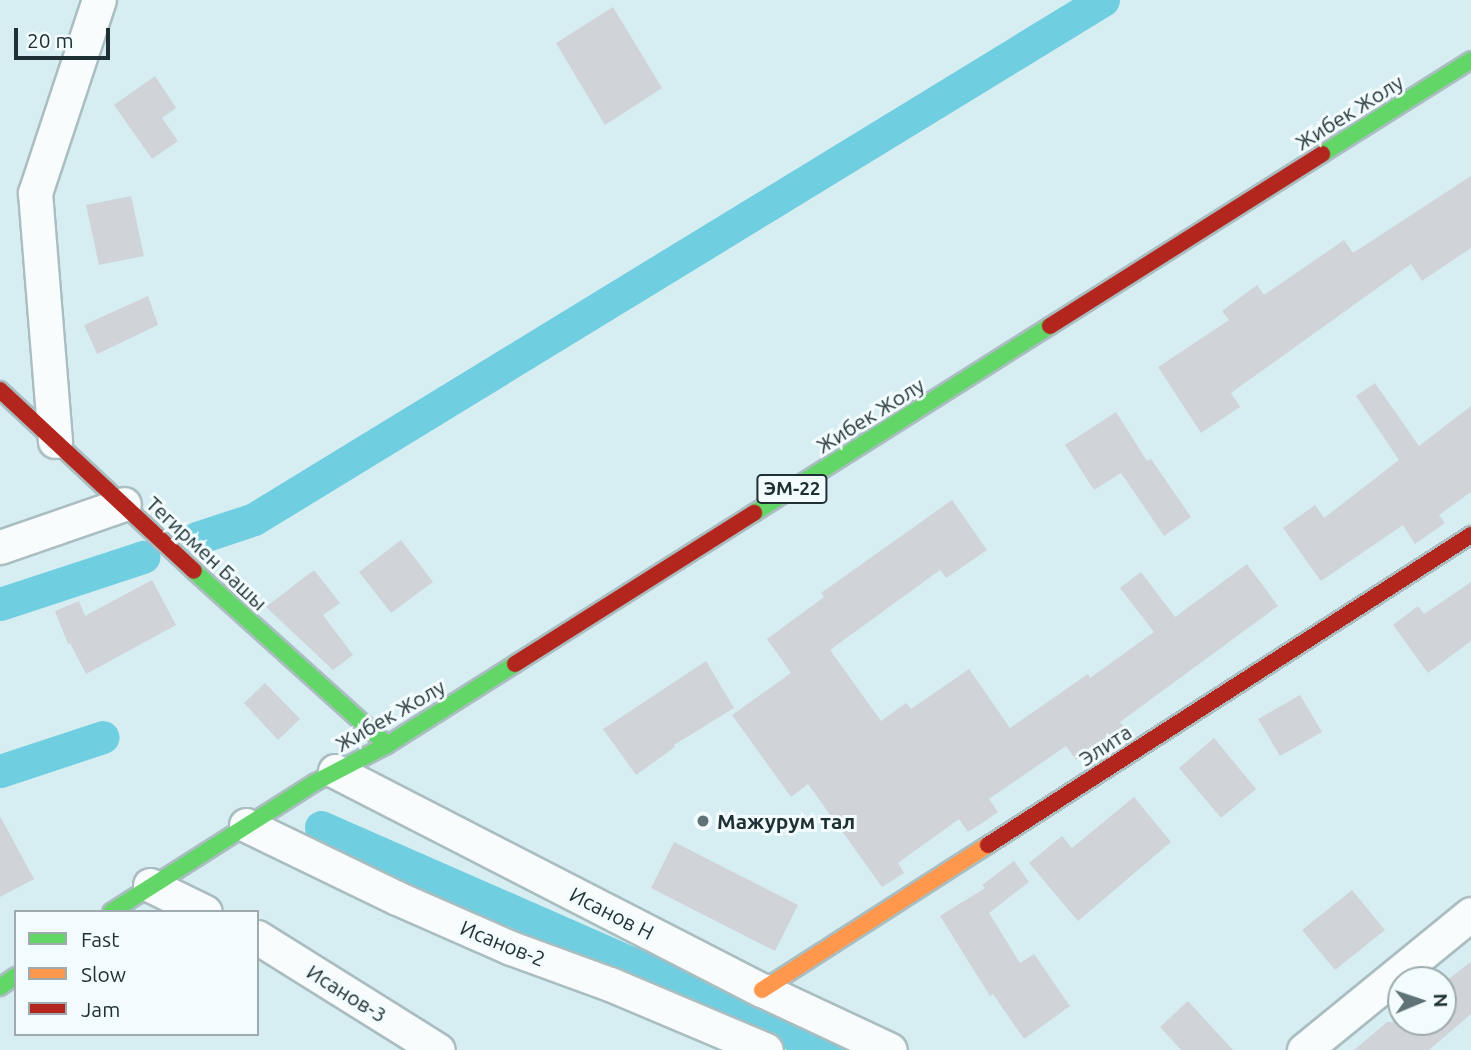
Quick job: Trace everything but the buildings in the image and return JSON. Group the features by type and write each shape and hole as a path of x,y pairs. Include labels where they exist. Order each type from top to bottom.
{"main road":[{"name":"Жибек Жолу","path":"114,910 335,771 387,745 1471,61"},
{"name":"Тегирмен Башы","path":"0,390 317,685 387,745"},
{"name":"Элита","path":"762,990 1471,535"}],"street":[{"path":"55,441 35,193 99,0"},
{"path":"0,547 124,505"},
{"name":"Исанов Н","path":"335,771 762,990 890,1050"},
{"name":"Исанов-2","path":"246,825 397,898 766,1050"},
{"path":"150,885 201,910"},
{"path":"1304,1050 1471,914"},
{"name":"Исанов-3","path":"259,938 438,1050"}],"waterway":[{"path":"197,538 254,519 1103,0"},
{"path":"0,604 143,557"},
{"path":"0,771 103,737"},
{"path":"321,827 829,1050"}],"traffic: fast":[{"path":"1322,154 1471,60"},
{"path":"754,513 1050,326"},
{"path":"194,571 387,745"},
{"path":"114,910 314,783 387,745 515,664"},
{"path":"0,987 14,977"}],"traffic: slow":[{"path":"762,990 988,845"}],"traffic: jam":[{"path":"1050,326 1322,154"},
{"path":"0,390 194,571"},
{"path":"515,664 754,513"},
{"path":"988,845 1471,535"}],"place":[{"name":"Мажурум тал","path":"703,821"}]}
